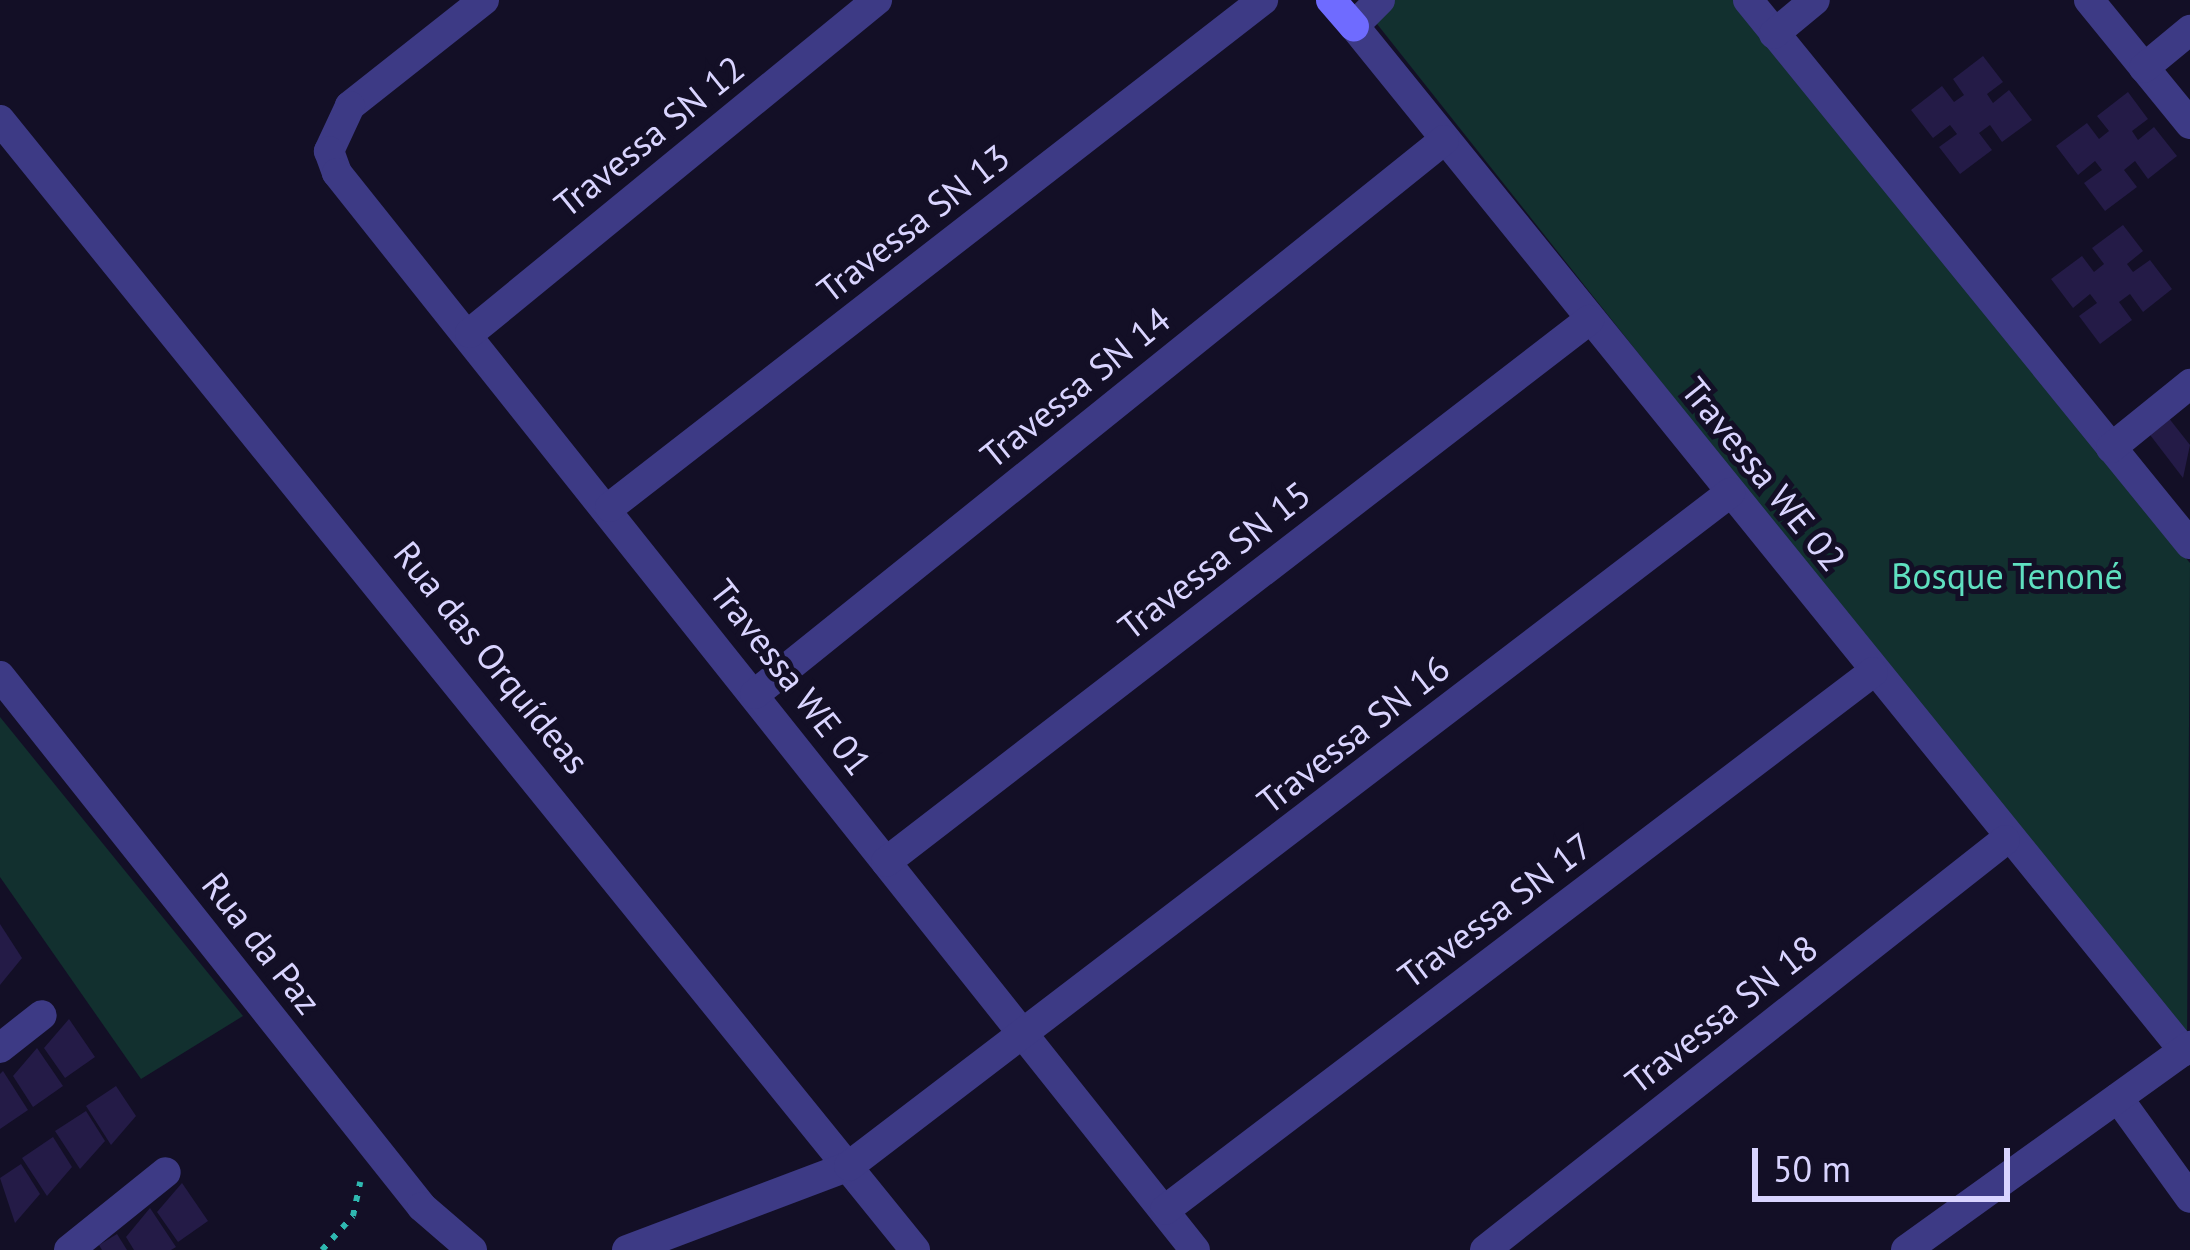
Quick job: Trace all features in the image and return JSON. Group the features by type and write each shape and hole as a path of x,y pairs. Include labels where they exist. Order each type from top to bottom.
{"street":[{"path":"449,11 484,0"},
{"name":"Travessa SN 12","path":"470,333 878,0"},
{"name":"Travessa SN 13","path":"610,507 1263,0"},
{"name":"Travessa WE 02","path":"1331,0 2006,840 2187,1048"},
{"path":"1354,26 1380,0"},
{"path":"1748,0 2190,544"},
{"path":"1774,34 1815,0"},
{"path":"2089,0 2190,124"},
{"name":"Travessa WE 01","path":"449,11 350,106 329,151 1195,1250"},
{"path":"2144,68 2190,30"},
{"name":"Rua das Orquídeas","path":"0,120 915,1250"},
{"name":"Travessa SN 14","path":"754,694 1444,140"},
{"name":"Travessa SN 15","path":"886,862 1589,320"},
{"path":"2110,448 2190,384"},
{"name":"Travessa SN 16","path":"627,1250 849,1166 1024,1037 1730,493"},
{"name":"Travessa SN 17","path":"1165,1210 1873,672"},
{"name":"Rua da Paz","path":"0,676 369,1140 472,1250"},
{"name":"Travessa SN 18","path":"1485,1250 2006,840"},
{"path":"0,1048 42,1015"},
{"path":"1906,1250 2187,1048"},
{"path":"2118,1098 2190,1198"},
{"path":"68,1250 166,1172"}],"path":[{"path":"322,1250 352,1216 369,1140"}],"green space":[{"name":"Bosque Tenoné","path":"1358,0 1738,0 2190,563 2187,1045"},
{"path":"0,717 243,1016 141,1079 0,877"}],"building":[{"path":"1983,56 2003,82 1987,94 1993,103 2009,90 2032,120 2002,142 1990,125 1979,133 1992,150 1960,174 1939,147 1957,134 1950,125 1933,138 1911,110 1942,86 1954,102 1964,95 1953,79"},
{"path":"2128,92 2148,119 2132,131 2138,140 2154,127 2177,156 2148,179 2135,161 2124,170 2137,187 2105,211 2084,183 2102,170 2095,161 2078,175 2056,146 2087,123 2099,139 2109,131 2097,116"},
{"path":"2123,225 2143,251 2127,264 2133,272 2150,260 2172,289 2143,312 2130,294 2119,302 2132,320 2100,344 2079,316 2097,303 2090,294 2073,308 2051,279 2082,256 2094,272 2104,264 2092,248"},
{"path":"2164,412 2190,445 2183,478 2144,427"},
{"path":"0,924 22,958 0,985"},
{"path":"69,1019 95,1057 65,1078 44,1048"},
{"path":"37,1048 63,1086 33,1107 13,1076"},
{"path":"3,1071 28,1110 0,1129 0,1074"},
{"path":"116,1086 136,1116 111,1145 86,1106"},
{"path":"86,1111 105,1141 80,1169 55,1131"},
{"path":"53,1137 72,1167 47,1196 22,1158"},
{"path":"21,1164 40,1194 15,1223 0,1178"},
{"path":"182,1183 208,1221 178,1242 157,1212"},
{"path":"150,1208 176,1247 171,1250 134,1250 126,1237"},
{"path":"117,1234 127,1250 102,1250 99,1245"}]}
